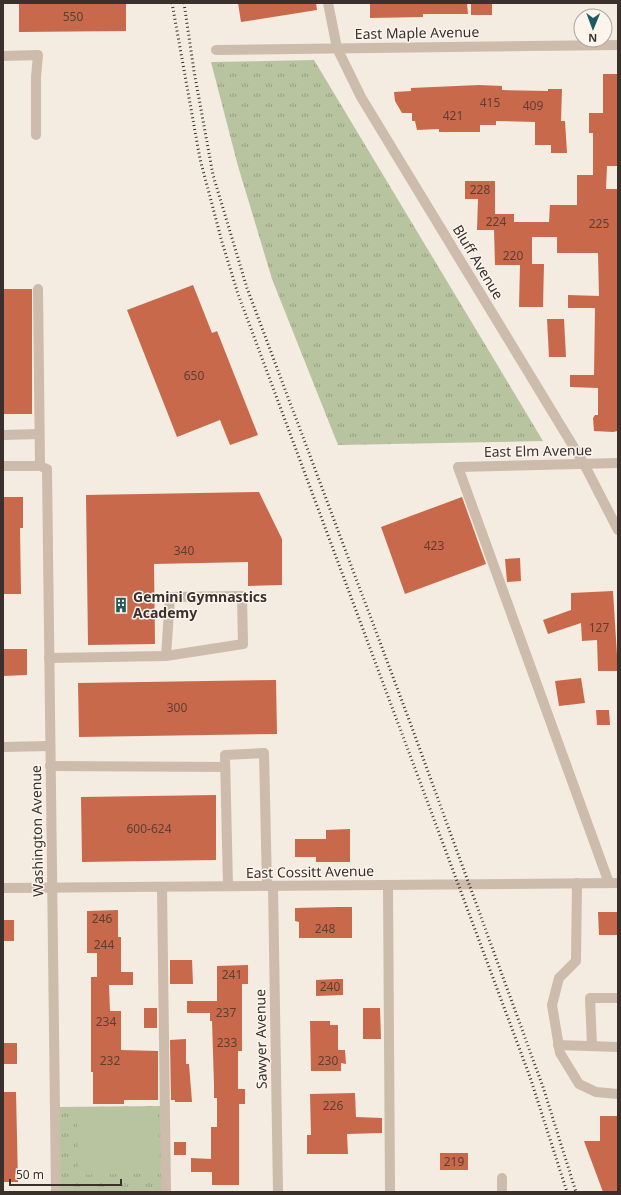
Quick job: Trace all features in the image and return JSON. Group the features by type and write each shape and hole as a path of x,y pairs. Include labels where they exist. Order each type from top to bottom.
{"street":[{"name":"Bluff Avenue","path":"328,3 337,48 365,104 584,464 618,530"},
{"name":"East Maple Avenue","path":"216,50 618,45"},
{"path":"3,56 38,55 36,77 36,136"},
{"name":"Washington Avenue","path":"38,289 39,434 44,468 49,658 56,1192"},
{"path":"3,435 39,434"},
{"name":"East Elm Avenue","path":"613,883 458,467 618,463"},
{"path":"3,466 44,468"},
{"path":"49,658 166,656 243,644 242,596 170,597 166,656"},
{"path":"3,747 50,746"},
{"name":"Sawyer Avenue","path":"225,766 224,755 264,753 270,886 278,1192"},
{"path":"50,766 225,766 228,886"},
{"path":"577,883 576,961 558,978 552,1005 558,1045 560,1054 578,1084 596,1092 618,1094"},
{"name":"East Cossitt Avenue","path":"3,888 613,883"},
{"path":"388,885 390,1192"},
{"path":"162,887 166,1192"},
{"path":"592,1045 590,998 618,998"},
{"path":"558,1045 618,1047"},
{"path":"502,1178 502,1192"}],"green space":[{"path":"314,60 543,441 338,445 272,279 238,166 211,62"},
{"path":"163,1106 164,1192 58,1192 57,1107"},
{"path":"158,1109 159,1173 78,1175 77,1110"}],"building":[{"path":"19,3 126,3 126,31 19,32"},
{"path":"238,3 316,3 317,10 241,22"},
{"path":"370,3 467,3 468,14 423,14 423,17 370,18"},
{"path":"471,3 492,3 492,15 471,15"},
{"path":"603,74 618,74 618,166 607,166 606,189 618,189 618,431 613,432 594,431 593,418 595,415 598,415 598,388 570,387 570,375 594,375 595,308 568,308 568,295 599,296 598,253 557,253 557,237 532,237 532,264 544,264 543,307 519,307 520,265 495,265 494,230 477,230 478,199 465,199 465,181 495,181 495,214 514,214 514,222 549,222 550,205 577,205 577,175 593,175 593,133 589,133 589,113 603,113"},
{"path":"479,85 502,86 502,90 548,91 548,89 562,89 561,121 565,121 567,153 551,153 551,145 535,145 535,122 496,121 496,125 480,125 480,132 439,132 439,129 417,130 415,121 412,121 412,113 402,113 395,101 394,92 411,91 411,88"},
{"path":"193,285 212,333 217,331 258,435 230,445 220,420 177,437 127,310"},
{"path":"3,289 32,289 32,414 3,414"},
{"path":"547,319 564,319 566,357 549,357"},
{"path":"259,492 282,539 282,585 248,586 248,562 154,564 155,644 88,645 86,495"},
{"path":"3,497 23,497 23,528 20,528 21,594 3,594"},
{"path":"462,497 486,564 405,594 381,527"},
{"path":"520,558 521,581 507,582 505,559"},
{"path":"613,591 618,671 598,671 597,640 582,641 581,623 548,634 543,620 571,610 571,593"},
{"path":"3,649 27,649 27,675 3,676"},
{"path":"581,678 585,703 559,706 555,681"},
{"path":"276,680 277,734 79,737 78,683"},
{"path":"596,710 609,710 610,725 597,725"},
{"path":"216,795 216,860 82,862 81,797"},
{"path":"350,829 350,862 316,862 316,857 295,857 295,839 326,839 326,830"},
{"path":"352,907 352,938 299,938 299,922 295,921 295,908"},
{"path":"118,910 118,937 121,937 121,972 133,972 133,985 109,985 110,1011 121,1011 121,1050 158,1051 158,1100 124,1100 124,1104 93,1104 93,1072 91,1072 91,977 97,977 97,953 87,953 87,911"},
{"path":"598,912 618,912 618,935 599,935"},
{"path":"3,920 14,920 14,941 3,941"},
{"path":"170,960 192,960 193,984 170,984"},
{"path":"248,965 248,984 242,984 242,1051 238,1051 238,1089 245,1089 245,1104 239,1104 239,1185 212,1185 212,1172 191,1172 191,1158 211,1159 211,1127 217,1127 217,1098 214,1098 212,1021 210,1021 210,1013 187,1013 187,1001 217,1001 217,966"},
{"path":"343,979 343,995 316,996 316,980"},
{"path":"144,1008 157,1008 157,1028 144,1028"},
{"path":"363,1008 380,1008 381,1039 363,1039"},
{"path":"310,1021 330,1021 330,1025 338,1025 338,1050 345,1050 346,1064 341,1063 341,1071 311,1071"},
{"path":"186,1039 186,1064 189,1064 192,1102 175,1102 175,1100 171,1100 170,1040"},
{"path":"3,1043 17,1043 17,1064 3,1064"},
{"path":"3,1092 16,1092 18,1182 3,1182"},
{"path":"355,1093 356,1117 382,1118 382,1133 347,1134 348,1154 307,1154 307,1135 311,1135 310,1094"},
{"path":"600,1116 618,1116 618,1192 603,1192 584,1141 600,1141"},
{"path":"174,1142 186,1142 186,1155 174,1155"},
{"path":"440,1153 468,1153 468,1170 440,1170"}],"railway":[{"path":"172,3 200,159 222,242 238,294 530,1077 567,1192"},
{"path":"184,3 194,71 213,175 247,288 411,725 543,1087 576,1192"}],"place":[{"name":"Gemini Gymnastics Academy","path":"121,605"}]}
